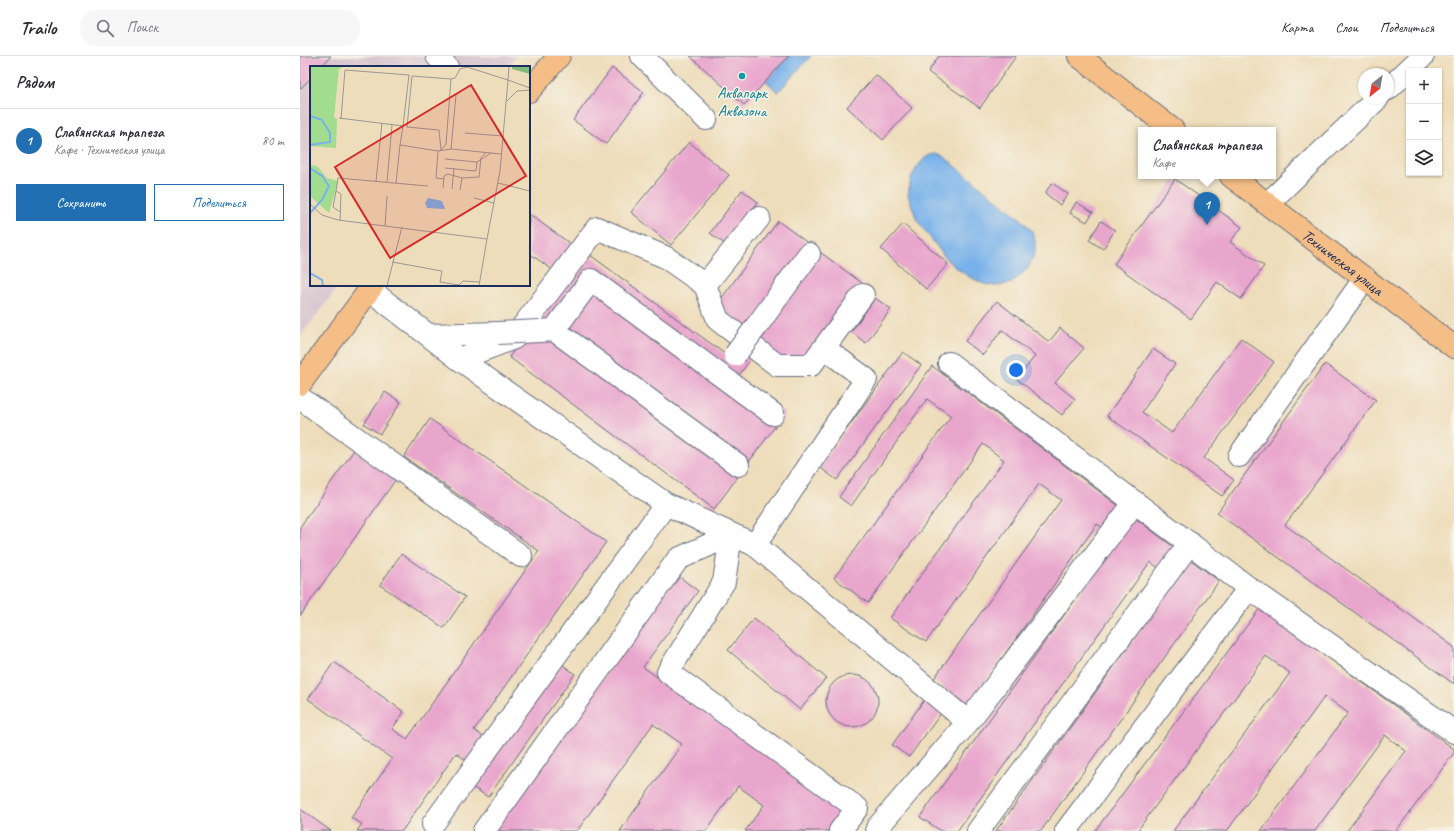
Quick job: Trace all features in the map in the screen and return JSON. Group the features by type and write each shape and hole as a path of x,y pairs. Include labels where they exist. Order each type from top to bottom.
{"main road":[{"path":"530,90 559,56"},
{"path":"1079,56 1169,127"},
{"name":"Техническая улица","path":"1235,179 1454,347"},
{"path":"300,384 371,287"}],"street":[{"path":"437,56 446,66"},
{"path":"642,56 706,120"},
{"path":"1394,83 1423,56"},
{"path":"1267,204 1372,104"},
{"path":"706,284 759,218"},
{"path":"459,359 514,338 597,228 665,257 706,284 718,320 777,365 812,365 863,295"},
{"path":"720,375 809,254"},
{"path":"1239,456 1364,278"},
{"path":"547,330 590,280 773,414"},
{"path":"371,287 459,359 666,504 755,545 968,722"},
{"path":"429,335 547,330 738,465"},
{"path":"755,545 866,379 824,348"},
{"path":"950,363 1249,588 1454,732"},
{"path":"300,398 521,556"},
{"path":"878,830 968,722 1135,502"},
{"path":"433,824 666,504"},
{"path":"484,831 678,559 731,535"},
{"path":"731,535 724,582 668,672 857,808 840,831"},
{"path":"978,831 1190,543"},
{"path":"1066,831 1249,588"}],"shaded area":[{"path":"300,56 516,56 509,66 310,66 310,286 339,286 300,337"}],"water":[{"path":"789,56 811,56 778,92 766,81"},
{"path":"937,154 944,157 1022,220 1032,231 1035,242 1035,252 1028,268 1012,283 996,286 984,284 968,276 947,260 917,220 908,195 911,178 917,167 925,158 930,155"}],"building":[{"path":"300,56 331,56 322,66 310,66 310,79 300,89"},
{"name":"Аквапарк Аквазона","path":"690,56 789,56 744,105"},
{"path":"939,56 1016,56 980,108 928,72"},
{"path":"612,68 644,92 606,144 573,120"},
{"path":"876,75 912,108 883,140 847,107"},
{"path":"689,142 729,175 671,245 631,212"},
{"path":"1175,179 1242,227 1230,242 1264,266 1241,299 1217,282 1191,319 1114,264"},
{"path":"1052,183 1068,194 1060,205 1045,193"},
{"path":"742,190 758,202 726,245 710,233"},
{"path":"1076,202 1093,212 1087,222 1070,213"},
{"path":"530,215 572,245 554,271 530,254"},
{"path":"778,221 862,283 796,374 759,347 737,378 785,413 714,509 509,357 586,252 725,354 742,331 713,310"},
{"path":"1101,221 1115,230 1103,249 1089,240"},
{"path":"903,224 948,264 926,289 881,249"},
{"path":"875,298 891,309 866,343 851,332"},
{"path":"997,301 1049,342 1060,328 1084,348 1055,383 1075,399 1062,415 1017,379 1035,356 1002,330 983,355 965,341"},
{"path":"1241,338 1274,362 1204,458 1234,480 1222,496 1107,416 1153,349 1175,364 1142,412 1172,433"},
{"path":"903,352 921,365 837,480 819,467"},
{"path":"1325,364 1376,400 1285,525 1454,647 1454,684 1217,513"},
{"path":"932,366 1219,581 1041,831 996,831 1176,580 1150,562 957,831 941,831 920,817 1119,538 1097,524 968,706 933,680 1061,500 1039,484 926,642 890,618 1004,460 983,444 868,603 834,578 951,416 927,399 851,506 839,497"},
{"path":"385,392 401,402 380,434 364,424"},
{"path":"430,419 606,542 474,730 498,748 559,662 575,674 488,797 471,786 481,771 456,753 402,831 357,831 362,824 351,818 392,759 308,699 334,662 404,712 392,729 407,739 539,551 404,457"},
{"path":"354,450 396,479 300,616 300,527"},
{"path":"401,554 465,597 444,628 380,585"},
{"path":"677,575 698,591 643,667 844,810 830,831 745,831 764,805 738,786 706,831 620,831 682,744 653,724 577,831 494,831"},
{"path":"1260,608 1454,749 1454,753 1396,831 1347,831 1406,751 1385,735 1315,831 1261,831 1348,713 1325,696 1227,831 1173,831 1290,673 1266,656 1137,831 1095,831"},
{"path":"754,618 826,678 800,710 728,650"},
{"path":"852,675 866,679 874,687 878,701 874,715 866,723 852,727 838,723 830,715 826,701 830,687 838,679"},
{"path":"925,699 942,712 909,757 892,745"},
{"path":"300,809 331,831 300,831"}],"place":[{"name":"Аквапарк Аквазона","path":"742,76"},
{"name":"Славянская трапеза","path":"1207,225"}]}
